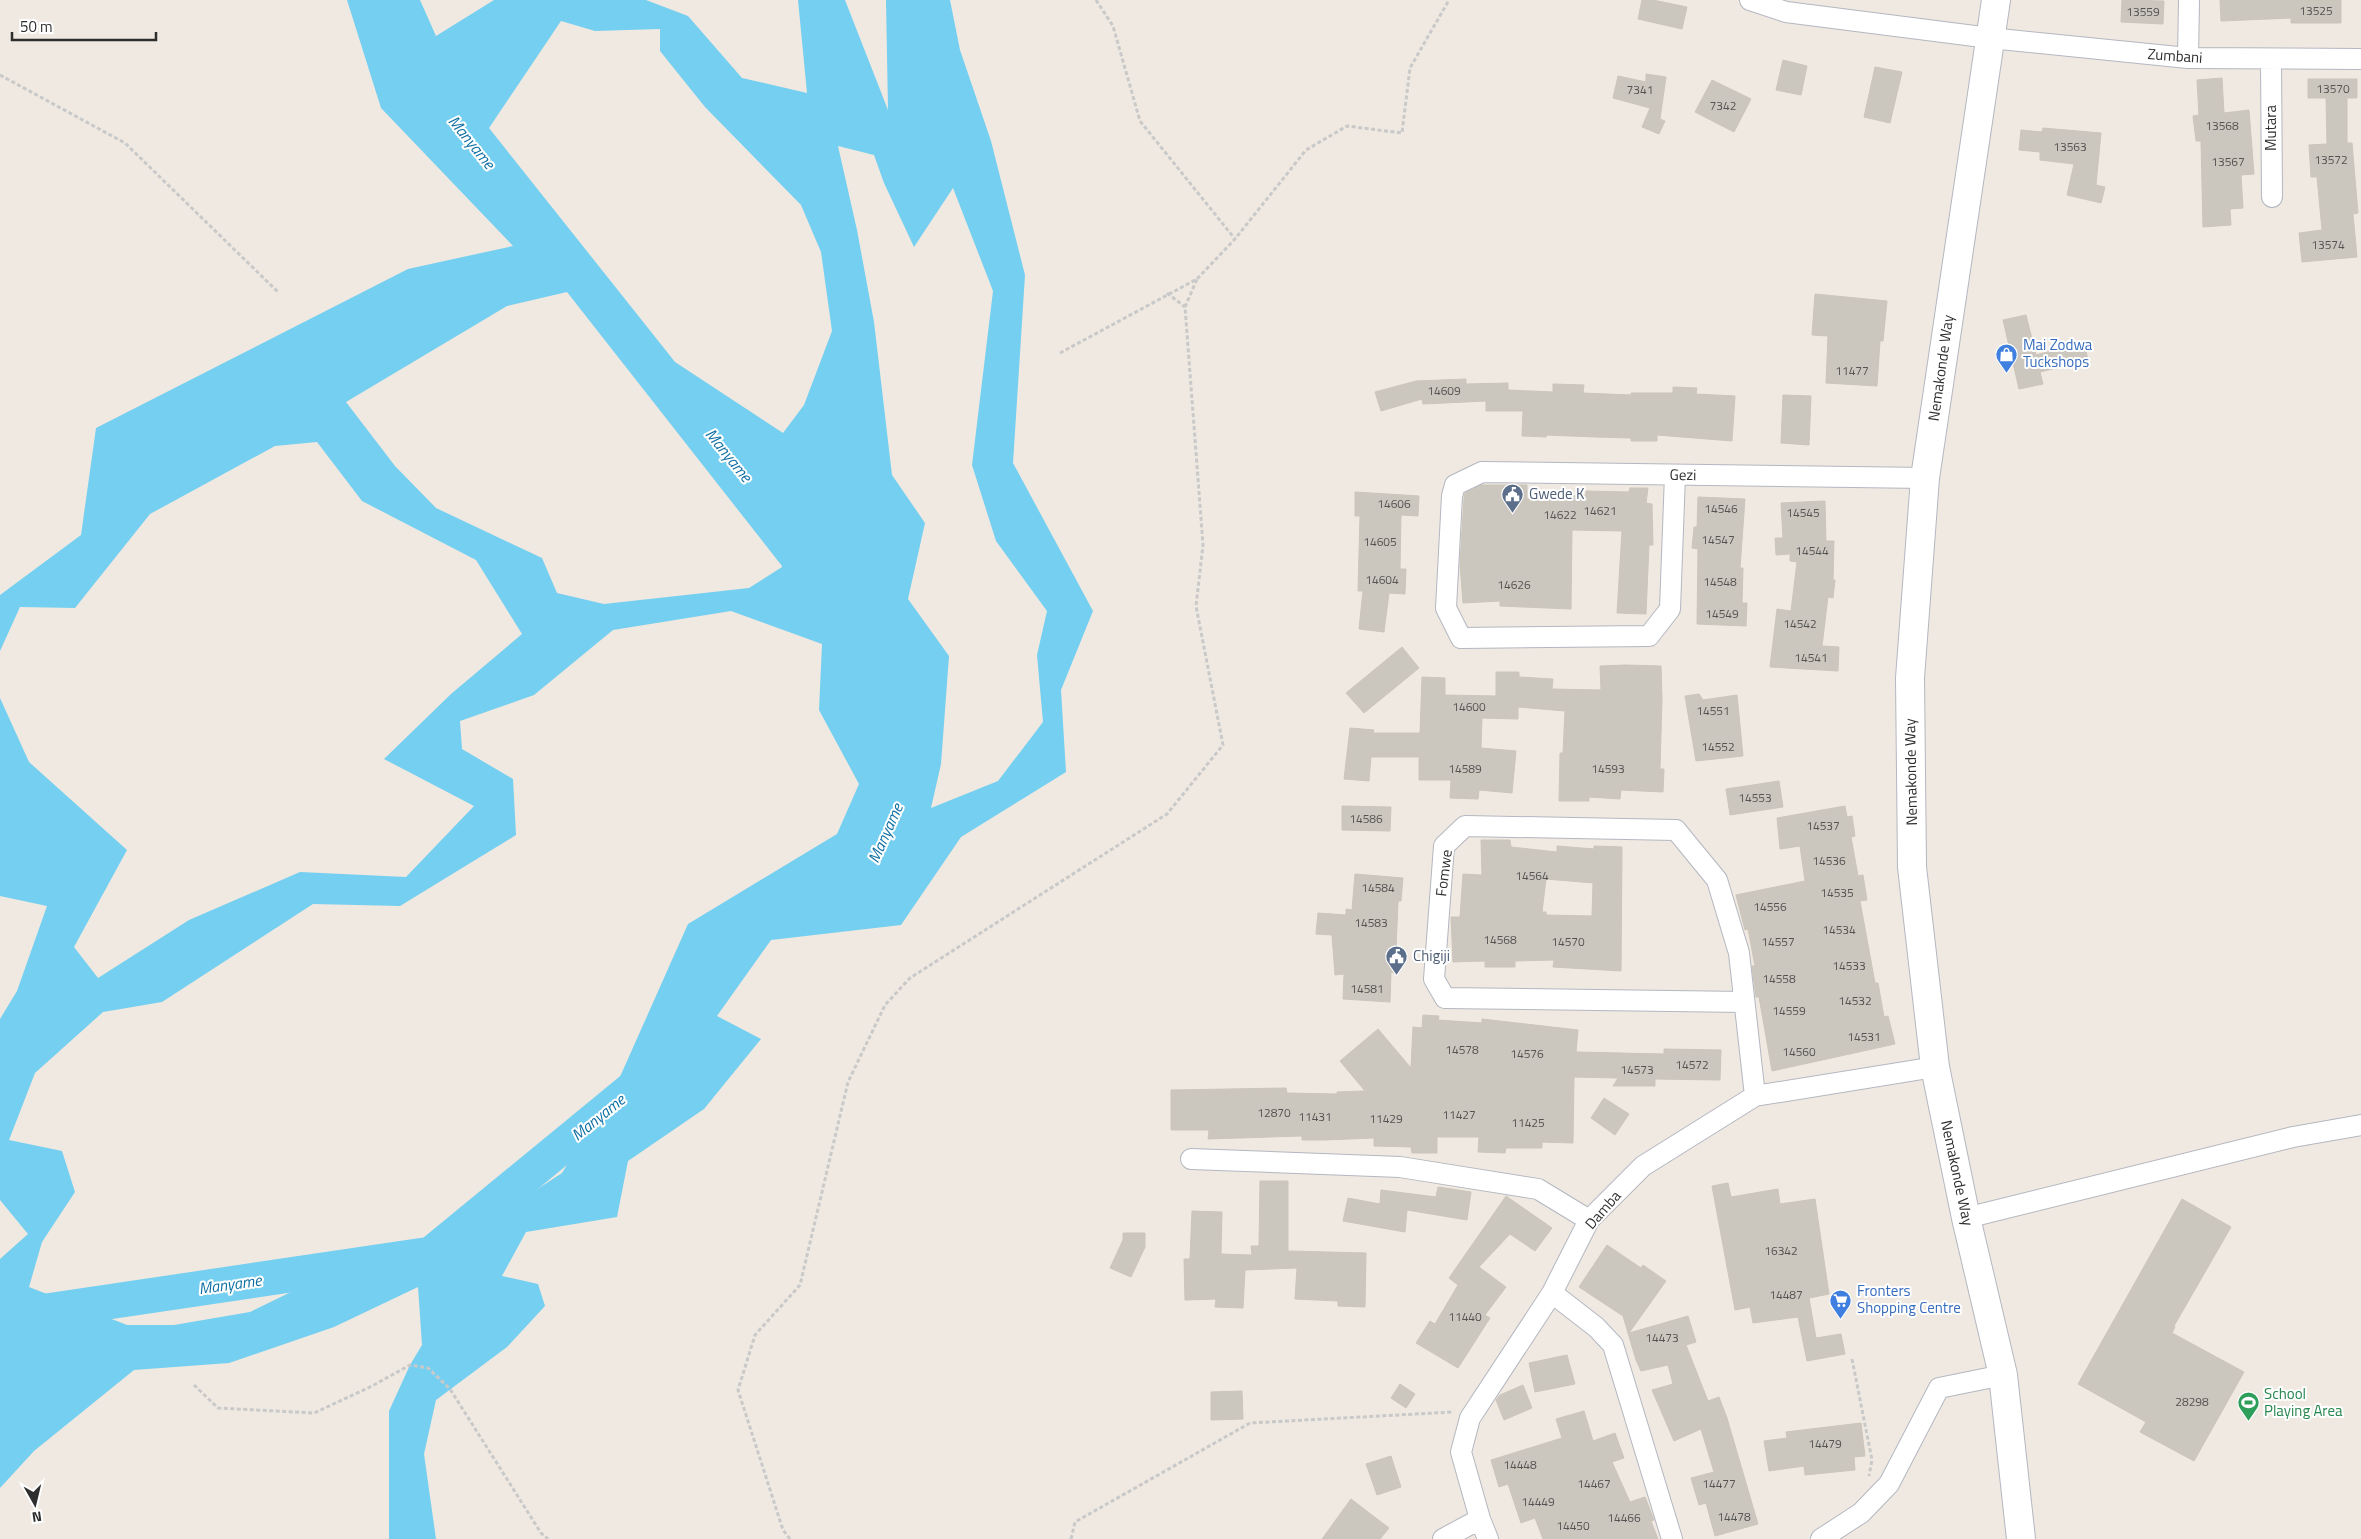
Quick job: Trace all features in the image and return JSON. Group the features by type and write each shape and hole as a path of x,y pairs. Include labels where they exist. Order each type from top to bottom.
{"street":[{"name":"Zumbani","path":"1750,0 1786,12 1990,38 2188,58 2361,59"},
{"name":"Nemakonde Way","path":"1996,0 1925,478 1910,678 1912,867 1935,1067 1966,1218 2002,1375 2021,1539"},
{"path":"2188,0 2188,58"},
{"name":"Mutara","path":"2271,59 2272,197"},
{"name":"Gezi","path":"1676,475 1670,609 1649,636 1461,638 1446,608 1452,496 1455,485 1482,472 1925,478"},
{"name":"Fomwe","path":"1744,1002 1445,998 1434,979 1444,846 1465,826 1676,830 1717,880 1739,953 1755,1096"},
{"name":"Damba","path":"1488,1539 1480,1519 1461,1452 1470,1418 1552,1293 1589,1220 1643,1166 1755,1096 1935,1067"},
{"path":"1966,1218 2293,1137 2361,1125"},
{"path":"1191,1159 1409,1168 1538,1189 1589,1220"},
{"path":"1552,1293 1596,1327 1613,1345 1672,1539"},
{"path":"1821,1539 1861,1513 1888,1484 1939,1388 2002,1375"},
{"path":"1443,1539 1480,1519"}],"path":[{"path":"1096,0 1113,26 1140,121 1235,239"},
{"path":"790,1539 783,1530 738,1390 755,1336 800,1285 848,1082 885,1006 910,978 1167,814 1223,744 1196,606 1203,545 1185,307 1197,279 1235,239 1306,150 1348,126 1402,133 1410,68 1449,0"},
{"path":"0,75 125,143 279,293"},
{"path":"1060,352 1167,293 1197,279"},
{"path":"1167,293 1185,307"},
{"path":"1852,1359 1872,1460 1868,1478"},
{"path":"194,1385 218,1408 314,1412 372,1386 410,1365 428,1368 450,1390 541,1533 548,1539"},
{"path":"1071,1539 1074,1522 1250,1423 1453,1412 1470,1418"}],"water":[{"path":"347,0 420,0 436,36 494,0 646,0 688,16 742,78 807,93 798,0 845,0 888,110 886,0 950,0 960,50 991,141 1025,275 1013,463 1093,611 1061,690 1066,772 961,837 901,925 771,940 717,1016 761,1039 704,1109 628,1161 617,1217 526,1232 502,1276 538,1284 545,1306 507,1347 436,1400 424,1454 436,1539 389,1539 389,1411 410,1365 422,1345 418,1287 334,1327 229,1363 134,1370 34,1451 0,1488 0,1259 28,1234 0,1200 0,1019 17,991 47,906 0,896 0,698 29,762 127,850 74,947 98,978 189,920 300,872 406,877 474,806 384,759 451,694 522,634 476,560 362,501 317,442 275,446 150,514 75,608 20,607 0,651 0,595 81,535 96,428 408,269 513,246 381,108","holes":["561,21 595,31 660,29 660,51 705,107 801,205 821,252 832,331 804,405 783,433 675,362 489,128","838,146 874,155 884,183 914,247 953,188 993,291 972,465 996,541 1047,611 1037,655 1043,722 998,781 931,808 941,764 949,656 908,599 925,523 892,475 874,322 857,230","567,292 782,567 749,588 604,604 557,593 542,558 436,508 395,466 346,402 507,306","731,611 822,644 819,710 859,784 837,834 688,924 615,1088 562,1173 429,1260 365,1256 250,1312 174,1325 127,1325 29,1287 42,1242 75,1192 62,1151 9,1140 35,1073 103,1012 162,1002 313,904 400,906 516,835 513,779 462,749 460,721 534,695 613,630"]}],"building":[{"path":"1642,0 1653,0 1687,7 1682,29 1638,19"},
{"path":"2122,0 2164,1 2163,24 2121,22"},
{"path":"2220,0 2341,0 2341,23 2291,23 2291,18 2221,21"},
{"path":"1783,60 1807,66 1801,95 1776,90"},
{"path":"1875,67 1902,72 1890,123 1864,117"},
{"path":"1646,74 1666,77 1660,119 1665,121 1659,134 1642,127 1650,108 1613,98 1618,76 1646,82"},
{"path":"2222,78 2224,113 2249,110 2254,174 2241,175 2243,208 2230,209 2231,225 2203,227 2201,141 2196,141 2193,116 2199,115 2197,80"},
{"path":"2308,79 2357,79 2357,98 2347,98 2347,143 2352,143 2358,213 2353,214 2357,257 2302,262 2299,233 2322,230 2317,177 2311,177 2309,145 2327,144 2326,98 2308,98"},
{"path":"1712,80 1751,99 1734,132 1695,112"},
{"path":"2043,128 2101,133 2096,185 2105,187 2101,203 2067,195 2074,164 2040,160 2040,152 2019,150 2021,130 2042,132"},
{"path":"1815,294 1887,301 1883,341 1880,341 1877,386 1826,383 1828,336 1812,335"},
{"path":"2026,315 2036,355 2084,342 2088,360 2040,372 2043,384 2019,389 2003,320"},
{"path":"1466,379 1466,384 1508,383 1508,390 1553,392 1553,384 1584,385 1583,393 1631,395 1631,393 1673,393 1673,387 1697,388 1696,394 1735,396 1732,441 1657,435 1657,441 1631,441 1631,438 1522,436 1523,411 1486,411 1486,401 1423,404 1422,399 1381,411 1375,392 1416,381"},
{"path":"1783,395 1811,396 1809,445 1781,443"},
{"path":"1481,485 1527,485 1527,499 1586,495 1586,491 1629,492 1630,488 1648,488 1646,503 1652,504 1653,545 1649,545 1646,614 1617,613 1622,531 1572,530 1571,609 1500,606 1500,601 1463,603 1460,564 1464,498 1465,493"},
{"path":"1355,492 1419,496 1418,516 1401,515 1400,569 1406,569 1405,594 1389,593 1384,632 1359,629 1363,591 1358,591 1360,516 1355,516"},
{"path":"1698,497 1745,499 1740,568 1743,568 1742,603 1747,603 1746,626 1697,624 1698,549 1692,548 1694,527 1697,527"},
{"path":"1825,501 1826,541 1834,541 1833,580 1835,580 1833,598 1828,597 1822,646 1839,647 1838,671 1770,667 1777,609 1791,611 1797,562 1790,561 1790,554 1776,555 1775,538 1783,538 1781,503"},
{"path":"1402,647 1419,668 1364,713 1346,693"},
{"path":"1600,666 1661,666 1660,769 1664,769 1663,792 1621,790 1620,799 1589,797 1589,801 1559,801 1560,753 1563,753 1565,711 1518,707 1518,719 1482,718 1481,748 1516,751 1512,793 1479,790 1478,799 1450,798 1451,780 1419,780 1419,757 1371,757 1369,781 1344,779 1350,728 1374,730 1373,733 1420,733 1422,677 1445,678 1445,695 1496,696 1496,672 1519,672 1519,677 1553,679 1552,689 1601,690"},
{"path":"1699,694 1703,700 1737,695 1743,756 1696,761 1685,696"},
{"path":"1779,781 1783,807 1730,815 1726,789"},
{"path":"1342,806 1391,807 1390,831 1342,830"},
{"path":"1845,806 1847,817 1852,816 1855,836 1851,837 1858,876 1863,875 1867,900 1860,901 1875,983 1878,983 1884,1017 1888,1016 1895,1044 1772,1071 1759,997 1756,997 1752,966 1755,966 1748,929 1745,930 1736,895 1805,881 1800,846 1780,849 1777,818"},
{"path":"1481,840 1510,840 1511,847 1557,852 1557,846 1594,849 1594,846 1622,847 1621,971 1553,967 1554,960 1515,961 1515,967 1485,967 1485,961 1453,962 1451,917 1460,917 1463,874 1482,875","holes":["1546,879 1593,883 1592,916 1546,915 1546,912 1542,912"]},
{"path":"1355,874 1403,878 1401,901 1398,901 1395,973 1391,972 1390,1002 1343,999 1344,974 1335,975 1332,935 1316,934 1318,913 1346,915 1346,909 1352,910"},
{"path":"1423,1015 1439,1016 1438,1020 1482,1023 1482,1019 1578,1030 1576,1052 1664,1054 1664,1049 1721,1050 1720,1080 1655,1079 1655,1086 1613,1086 1618,1078 1574,1077 1573,1143 1542,1142 1542,1148 1506,1148 1505,1153 1478,1152 1479,1137 1437,1137 1437,1153 1412,1153 1411,1147 1374,1146 1374,1138 1302,1140 1302,1136 1208,1139 1209,1130 1171,1130 1171,1090 1286,1088 1287,1093 1337,1094 1337,1092 1365,1091 1340,1061 1378,1029 1411,1068 1413,1027 1422,1028"},
{"path":"1604,1098 1629,1114 1615,1135 1591,1118"},
{"path":"1260,1181 1288,1181 1288,1251 1366,1253 1365,1307 1338,1306 1338,1301 1295,1299 1297,1268 1245,1270 1243,1308 1215,1307 1216,1299 1185,1300 1184,1259 1190,1259 1192,1211 1222,1212 1221,1254 1252,1255 1251,1246 1259,1246"},
{"path":"1728,1183 1731,1197 1778,1189 1780,1204 1815,1199 1829,1294 1809,1298 1816,1338 1841,1334 1845,1354 1807,1361 1798,1317 1753,1323 1750,1307 1735,1310 1712,1186"},
{"path":"1438,1187 1471,1192 1467,1220 1407,1210 1405,1232 1343,1221 1348,1198 1380,1204 1381,1190 1436,1197"},
{"path":"1506,1196 1552,1228 1535,1251 1510,1234 1479,1267 1506,1287 1485,1315 1490,1318 1458,1368 1416,1343 1430,1321 1435,1324 1458,1285 1449,1278"},
{"path":"2182,1199 2231,1227 2174,1326 2172,1333 2244,1372 2194,1461 2140,1432 2146,1422 2078,1384"},
{"path":"1123,1233 1145,1233 1145,1247 1131,1277 1110,1268 1123,1240"},
{"path":"1607,1245 1641,1268 1643,1265 1666,1281 1629,1333 1688,1316 1696,1342 1686,1345 1708,1401 1719,1397 1758,1524 1715,1536 1706,1503 1699,1505 1691,1478 1714,1472 1701,1429 1674,1441 1652,1390 1673,1384 1668,1365 1641,1371 1623,1316 1579,1287"},
{"path":"1567,1355 1575,1384 1535,1392 1529,1363"},
{"path":"1400,1384 1415,1394 1406,1408 1391,1398"},
{"path":"1523,1385 1532,1408 1504,1420 1496,1400 1500,1395"},
{"path":"1242,1391 1243,1419 1211,1420 1211,1392"},
{"path":"1584,1411 1593,1441 1615,1433 1624,1458 1612,1462 1630,1502 1645,1497 1654,1520 1651,1521 1658,1539 1543,1539 1535,1518 1521,1523 1508,1484 1499,1487 1491,1460 1562,1438 1556,1419"},
{"path":"1861,1423 1865,1456 1854,1457 1855,1470 1805,1475 1804,1466 1769,1471 1764,1441 1787,1438 1786,1432"},
{"path":"1391,1456 1401,1487 1377,1495 1366,1464"},
{"path":"1351,1499 1389,1528 1380,1539 1322,1539"}],"waterway":[{"name":"Manyame","path":"0,1318 431,1254 632,1089"}],"place":[{"name":"Mai Zodwa Tuckshops","path":"2007,373"},
{"name":"Gwede K","path":"1513,513"},
{"name":"Chigiji","path":"1397,975"},
{"name":"Fronters Shopping Centre","path":"1841,1319"},
{"name":"School Playing Area","path":"2248,1422"}]}
